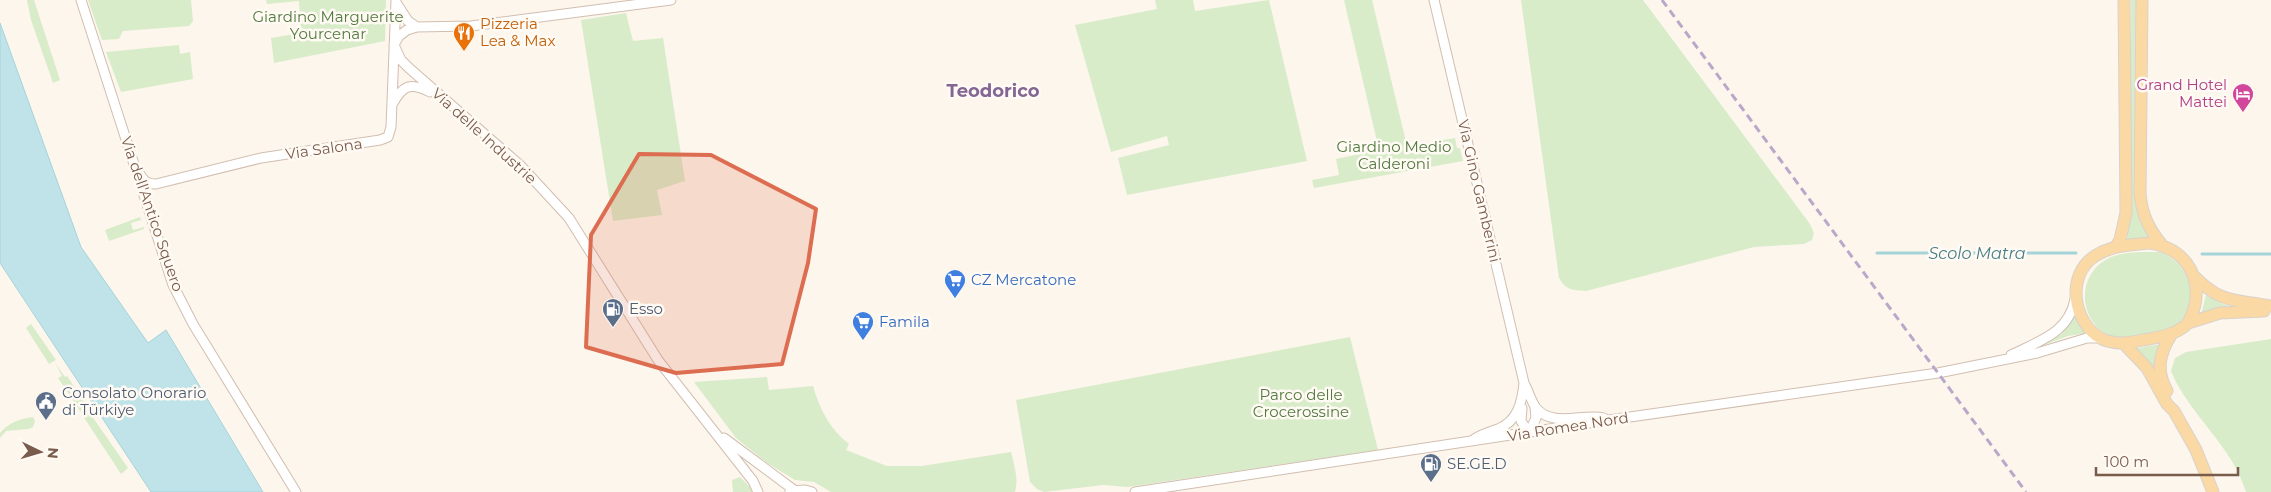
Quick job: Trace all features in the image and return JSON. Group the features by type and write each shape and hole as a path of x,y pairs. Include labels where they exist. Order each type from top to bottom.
{"main road":[{"path":"2116,246 2120,240 2126,213 2124,0"},
{"path":"2142,0 2140,194 2142,211 2150,231 2162,245"},
{"path":"2171,335 2124,344 2111,342 2092,333 2081,317 2075,296 2078,279 2084,266 2093,257 2116,246 2150,243 2174,250 2190,266 2194,276 2196,295 2188,323"},
{"path":"2194,276 2206,289 2223,298 2271,306"},
{"path":"2214,492 2196,450 2174,411 2159,373 2159,363 2164,345 2171,335 2188,323 2220,313 2271,312"},
{"path":"2124,344 2147,368 2167,404 2174,411"}],"street":[{"name":"Via dell'Antico Squero","path":"81,0 173,285 193,324 296,492"},
{"path":"394,45 403,33 417,27 471,26 671,0"},
{"name":"Via Gino Gamberini","path":"1434,0 1524,383 1536,408"},
{"name":"Via Salona","path":"136,166 143,180 149,184 156,184 261,158 380,140 388,137 392,106 396,1"},
{"path":"396,1 400,12 417,27"},
{"name":"Via delle Industrie","path":"394,45 401,60 439,96 521,166 569,218 658,360 753,482 758,492"},
{"path":"392,106 400,90 409,86 422,88 439,96"},
{"name":"Via Romea Nord","path":"2001,360 2062,328 2073,308 2075,296"},
{"name":"Via Romea Nord","path":"1135,492 1609,420 1878,383 2037,353 2087,338 2102,338"},
{"name":"Via Gino Gamberini","path":"1524,383 1521,421 1529,433"},
{"path":"1469,442 1481,434 1501,428 1514,418 1522,404"},
{"path":"1536,408 1544,414 1560,418 1595,416 1609,420"},
{"path":"1529,433 1536,418 1536,408"},
{"name":"Via delle Industrie","path":"714,431 791,491"},
{"path":"791,491 812,492"}],"highlighted area":[{"path":"639,154 711,155 816,209 808,263 782,364 676,373 586,347 591,235"}],"green space":[{"path":"27,0 34,0 60,80 53,83 31,20"},
{"path":"88,0 191,0 193,21 189,26 123,31 119,39 102,40"},
{"name":"Giardino Marguerite Yourcenar","path":"266,0 386,0 385,41 274,63 271,38 301,33 299,1 267,4"},
{"path":"1155,0 1193,0 1195,11 1269,0 1307,161 1127,195 1118,158 1169,145 1167,136 1111,152 1075,25 1157,9"},
{"name":"Giardino Medio Calderoni","path":"1344,0 1372,0 1407,146 1455,138 1463,161 1314,188 1312,180 1339,175 1336,159 1379,150"},
{"path":"1521,0 1643,0 1810,224 1814,233 1812,240 1804,244 1754,247 1586,291 1573,290 1564,285 1559,278"},
{"path":"2131,0 2137,0 2137,198 2154,238 2127,240 2131,204"},
{"path":"626,13 633,41 663,38 685,181 657,190 662,215 613,221 581,20"},
{"path":"179,45 180,54 190,52 193,79 121,92 106,52"},
{"path":"140,217 141,220 131,223 133,230 144,227 144,229 109,241 105,230"},
{"path":"2160,252 2177,262 2188,278 2191,298 2184,317 2168,329 2144,337 2119,337 2108,335 2100,330 2092,321 2085,299 2089,278 2095,269 2103,261 2119,254"},
{"path":"2206,295 2222,304 2243,309 2201,315"},
{"path":"2074,314 2087,333 2068,336 2028,351 2062,334"},
{"path":"31,324 56,360 49,364 26,328"},
{"name":"Parco delle Crocerossine","path":"1350,337 1378,450 1128,487 1103,485 1044,492 1037,489 1030,482 1016,400"},
{"path":"2271,339 2271,492 2246,492 2231,459 2188,402 2171,371 2175,358 2186,352"},
{"path":"2161,344 2155,363 2154,374 2133,349"},
{"path":"55,363 65,377 67,376 87,406 80,411 58,378 62,376"},
{"path":"767,377 769,390 813,386 826,418 836,432 849,444 846,450 887,466 922,466 1011,452 1016,477 1015,492 831,492 814,482 795,480 767,463 736,438 694,382"},
{"path":"87,409 128,468 121,474 81,413"},
{"path":"33,417 35,421 33,427 6,431 0,438 0,433 3,429 19,420"},
{"path":"740,477 755,492 733,492 732,480"}],"water":[{"path":"0,23 81,247 148,343 166,330 263,492 151,492 0,263"}],"waterway":[{"name":"Scolo Matra","path":"1877,253 2076,253"},
{"name":"Scolo Matra","path":"2202,254 2271,254"}],"railway":[{"path":"1662,0 2026,492"}],"place":[{"name":"Pizzeria Lea & Max","path":"464,52"},
{"name":"Grand Hotel Mattei","path":"2243,113"},
{"name":"CZ Mercatone","path":"955,299"},
{"name":"Esso","path":"613,328"},
{"name":"Famila","path":"863,341"},
{"name":"Consolato Onorario di Türkiye","path":"46,421"},
{"name":"SE.GE.D","path":"1431,483"}],"district":[{"name":"Teodorico","path":"993,91"}]}
